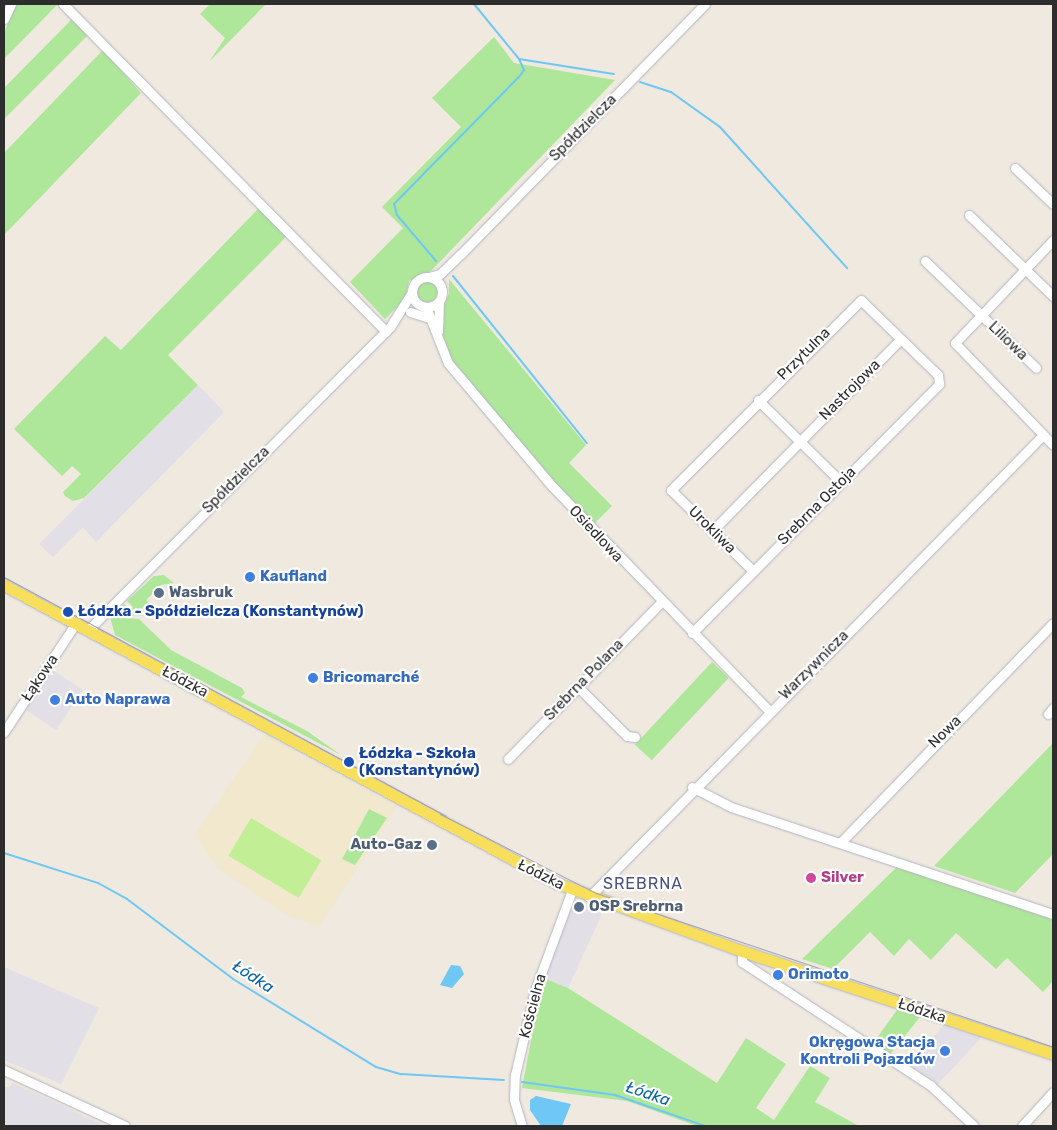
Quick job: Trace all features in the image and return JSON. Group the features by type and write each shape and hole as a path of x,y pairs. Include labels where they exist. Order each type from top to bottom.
{"main road":[{"name":"Łódzka","path":"4,584 88,630 106,646 143,660 572,890 742,951 1053,1054"}],"street":[{"path":"4,19 11,4"},
{"path":"63,4 388,329"},
{"name":"Spółdzielcza","path":"461,254 705,4"},
{"path":"1015,168 1053,204"},
{"path":"969,215 1053,296"},
{"path":"1053,240 980,314 955,343 1040,427 1043,436 1053,445"},
{"path":"388,329 417,281 440,274 461,254"},
{"path":"388,329 410,312 439,302 444,279 461,254"},
{"name":"Liliowa","path":"925,261 1036,368"},
{"path":"429,277 439,283 442,292"},
{"path":"412,292 424,306"},
{"name":"Przytulna","path":"671,490 858,300 940,378"},
{"name":"Osiedlowa","path":"439,302 440,344"},
{"name":"Osiedlowa","path":"424,306 452,368 558,493 661,602 769,710"},
{"path":"410,312 430,319"},
{"name":"Spółdzielcza","path":"88,630 388,329"},
{"name":"Nastrojowa","path":"712,531 901,339"},
{"name":"Srebrna Ostoja","path":"692,633 841,482 940,378"},
{"path":"758,400 841,482"},
{"name":"Warzywnicza","path":"589,897 692,787 1043,436"},
{"name":"Urokliwa","path":"671,490 753,571"},
{"name":"Srebrna Polana","path":"508,760 661,602"},
{"name":"Łąkowa","path":"4,732 76,623"},
{"name":"Nowa","path":"840,843 1053,623"},
{"path":"578,686 626,736 634,737"},
{"path":"692,787 731,807 1052,911"},
{"name":"Kościelna","path":"522,1126 514,1099 515,1075 535,990 572,890"},
{"path":"742,951 742,962 930,1085 974,1126"},
{"path":"4,1070 125,1126"},
{"path":"1022,1126 1053,1092"}],"shaded area":[{"path":"198,385 224,412 96,542 83,527 53,557 39,544"},
{"name":"Auto Naprawa","path":"53,670 83,690 56,730 26,710"},
{"path":"264,734 397,807 319,927 284,914 217,868 195,835"},
{"path":"574,901 602,914 568,988 543,978"},
{"path":"4,967 99,1008 61,1084 4,1060"},
{"name":"Okręgowa Stacja Kontroli Pojazdów","path":"944,1025 982,1037 938,1084 908,1064"},
{"path":"12,1083 104,1126 4,1126 4,1086 9,1088"}],"green space":[{"path":"16,4 58,4 4,59 4,33"},
{"path":"210,4 266,4 209,62 225,38 200,14"},
{"path":"73,18 88,35 4,119 4,88"},
{"path":"494,37 514,63 615,80 431,271 409,281 405,299 385,319 350,282 403,228 382,207 461,127 432,98"},
{"path":"103,50 141,93 4,235 4,153"},
{"path":"260,207 288,235 168,355 198,385 84,498 73,501 65,496 63,492 81,474 72,466 62,476 14,429 105,336 121,350"},
{"path":"449,279 586,445 569,463 612,506 592,526 448,357 439,319 449,293"},
{"path":"427,280 435,283 438,291 435,299 427,302 419,299 416,291 419,283"},
{"path":"164,575 174,583 161,585 147,599 149,608 145,605 138,612 142,616 112,614 124,604 130,610 133,607 127,601 154,576"},
{"path":"110,617 139,619 171,650 242,688 245,693 241,697 307,731 341,755 115,635"},
{"path":"712,662 729,678 652,760 635,745"},
{"path":"1053,743 1053,854 1015,893 934,866"},
{"path":"369,809 387,818 355,865 342,859"},
{"path":"251,818 321,860 299,898 228,856"},
{"path":"899,865 1053,920 1053,981 1043,992 1007,958 996,969 956,933 931,960 909,939 894,956 870,932 833,969 802,959"},
{"path":"543,978 568,988 717,1083 746,1038 786,1064 756,1108 774,1120 810,1066 830,1078 815,1102 859,1126 697,1126 627,1101 522,1088"},
{"path":"897,1010 920,1017 891,1053 874,1042"}],"water":[{"path":"451,965 460,966 464,974 452,988 440,985"},
{"path":"536,1096 571,1104 562,1126 541,1126 530,1110 530,1100"}],"waterway":[{"path":"474,4 519,59 614,74"},
{"path":"436,261 397,215 394,204 519,77 524,70 519,59"},
{"path":"640,82 671,92 720,127 847,268"},
{"path":"453,276 587,443"},
{"name":"Łódka","path":"4,853 98,883 127,899 233,979 376,1067 401,1074 504,1080"},
{"name":"Łódka","path":"522,1082 615,1095 705,1126"}],"tram line":[{"path":"4,577 446,816"},
{"path":"440,814 596,893 1053,1047"}],"place":[{"name":"Kaufland","path":"250,577"},
{"name":"Wasbruk","path":"159,593"},
{"name":"Łódzka - Spółdzielcza (Konstantynów)","path":"68,612"},
{"name":"Bricomarché","path":"313,678"},
{"name":"Auto Naprawa","path":"55,700"},
{"name":"Łódzka - Szkoła (Konstantynów)","path":"349,762"},
{"name":"Auto-Gaz","path":"432,845"},
{"name":"Silver","path":"811,878"},
{"name":"OSP Srebrna","path":"579,907"},
{"name":"Orimoto","path":"778,975"},
{"name":"Okręgowa Stacja Kontroli Pojazdów","path":"945,1051"}],"district":[{"name":"SREBRNA","path":"643,884"}]}
